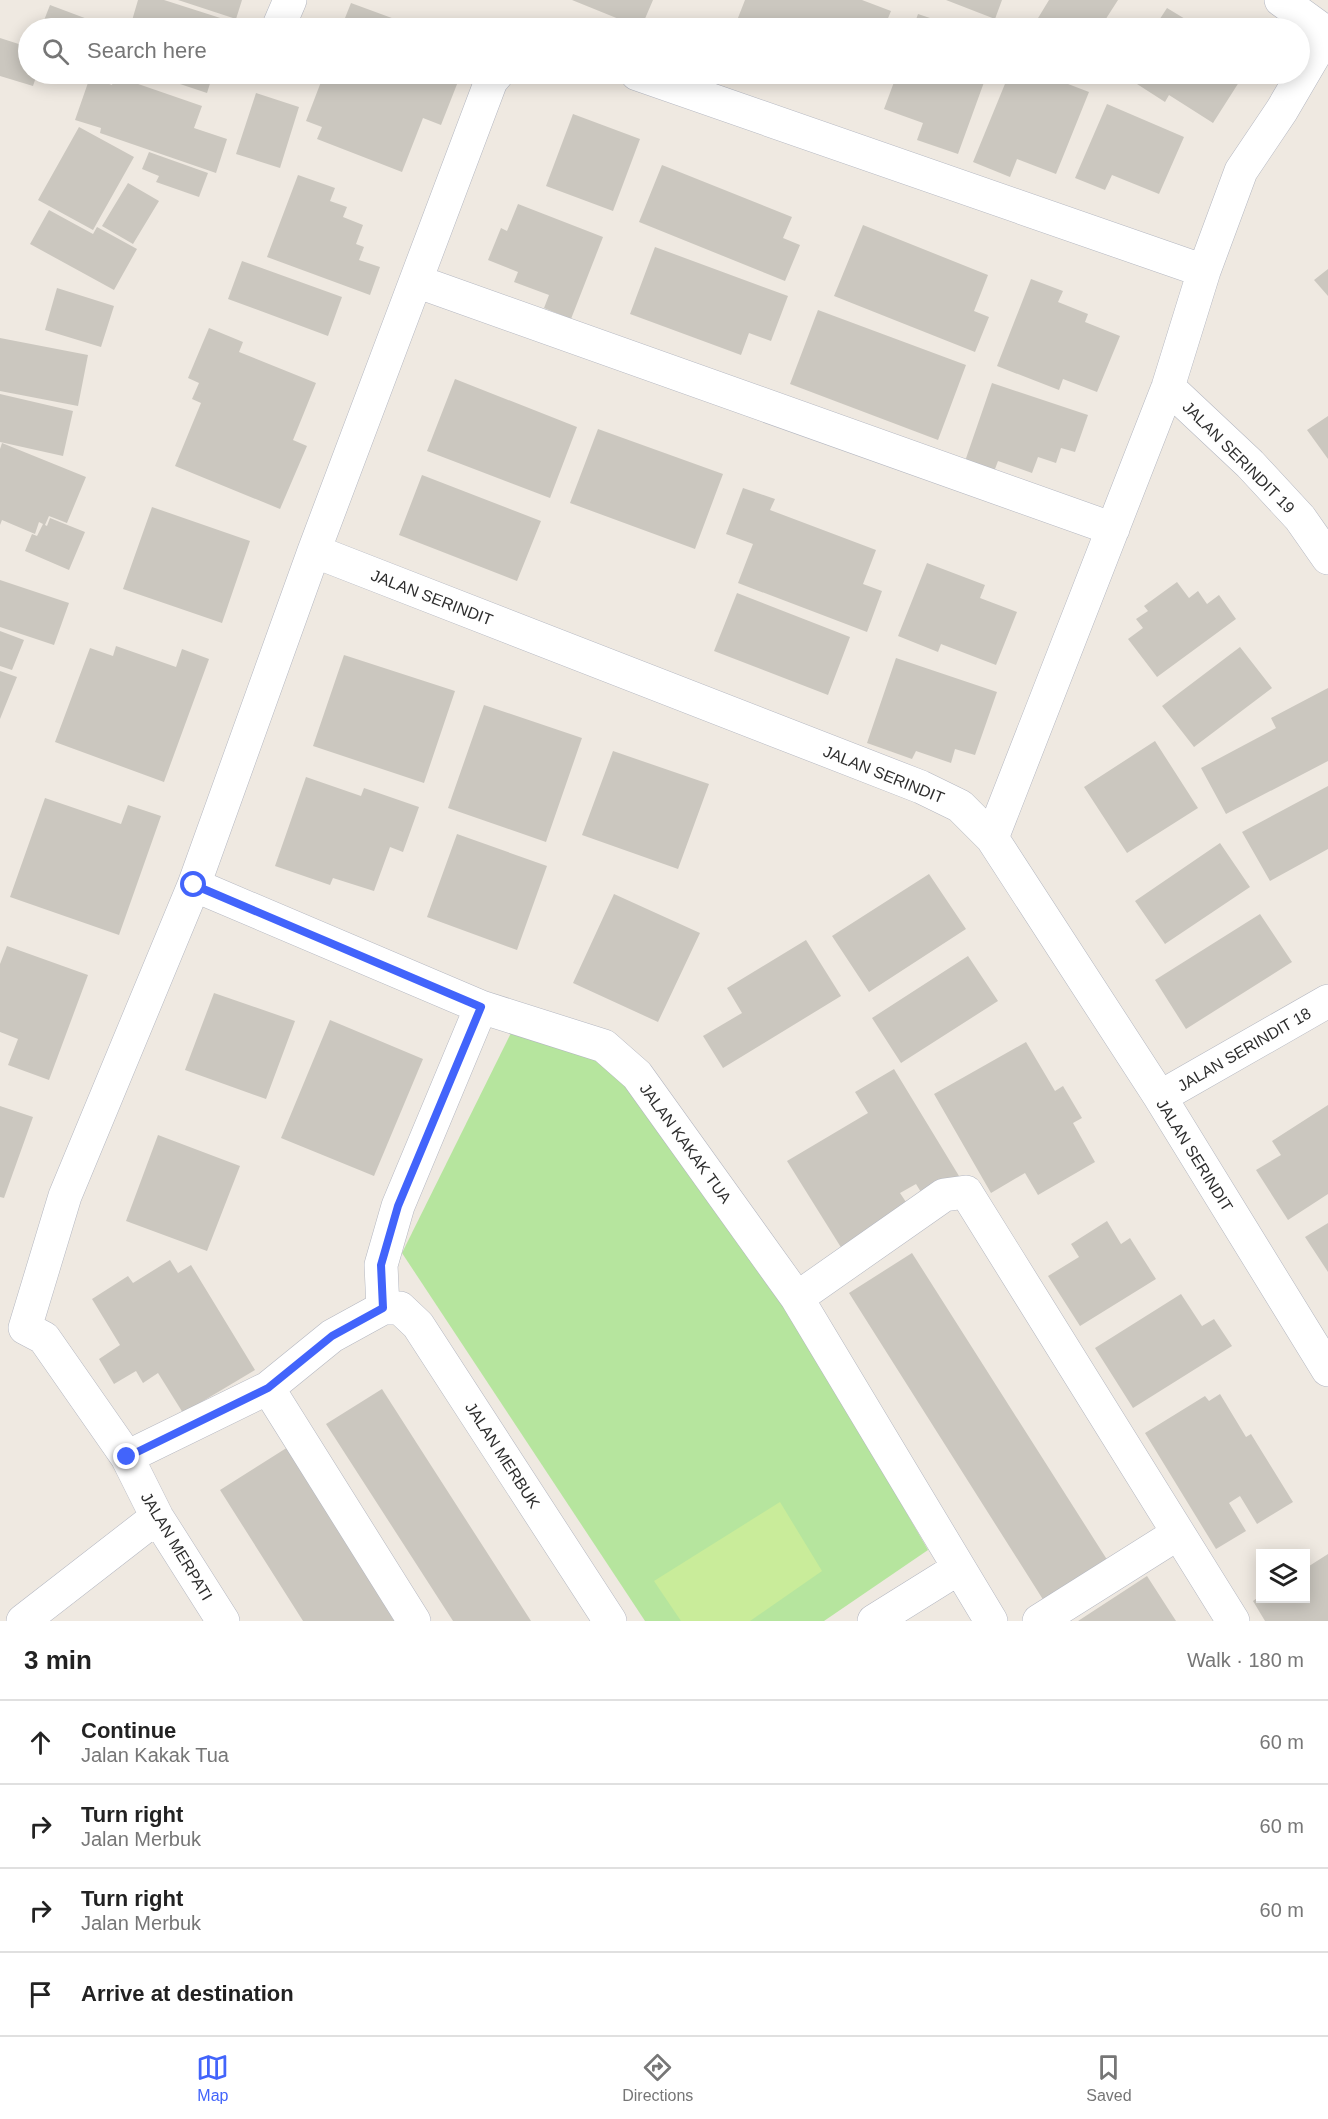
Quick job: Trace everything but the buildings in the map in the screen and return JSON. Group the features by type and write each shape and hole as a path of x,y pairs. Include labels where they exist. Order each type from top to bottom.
{"street":[{"path":"282,18 290,0"},
{"path":"1281,0 1307,18"},
{"path":"1310,20 1328,33 1310,63"},
{"path":"194,885 314,551 490,84"},
{"path":"666,84 1204,271"},
{"path":"992,838 1168,387 1204,271 1240,171 1298,84"},
{"path":"416,281 1113,529"},
{"name":"JALAN SERINDIT 19","path":"1168,387 1250,464 1300,518 1328,558"},
{"name":"JALAN SERINDIT","path":"314,551 921,787 960,806 992,838 1160,1097 1328,1370"},
{"name":"JALAN KAKAK TUA","path":"194,885 481,1007 604,1046 637,1075 797,1298 991,1621"},
{"name":"JALAN MERPATI","path":"194,885 65,1196 26,1328 44,1338 127,1457 157,1517 223,1621"},
{"name":"JALAN SERINDIT 18","path":"1160,1097 1328,1001"},
{"path":"127,1457 268,1388 332,1336 383,1308 381,1265 398,1206 481,1007"},
{"path":"797,1298 944,1195 966,1192 1233,1621"},
{"name":"JALAN MERBUK","path":"383,1308 400,1308 418,1325 610,1621"},
{"path":"268,1388 414,1621"},
{"path":"23,1621 157,1517"},
{"path":"1039,1621 1177,1534"},
{"path":"874,1621 959,1569"}],"green space":[{"path":"514,1027 627,1070 798,1324 928,1550 824,1621 645,1621 402,1253"},
{"path":"780,1502 822,1571 750,1621 681,1621 654,1581"}],"route":[{"path":"127,1457 268,1388 332,1336 383,1308 381,1265 398,1206 481,1007 194,885"}]}
